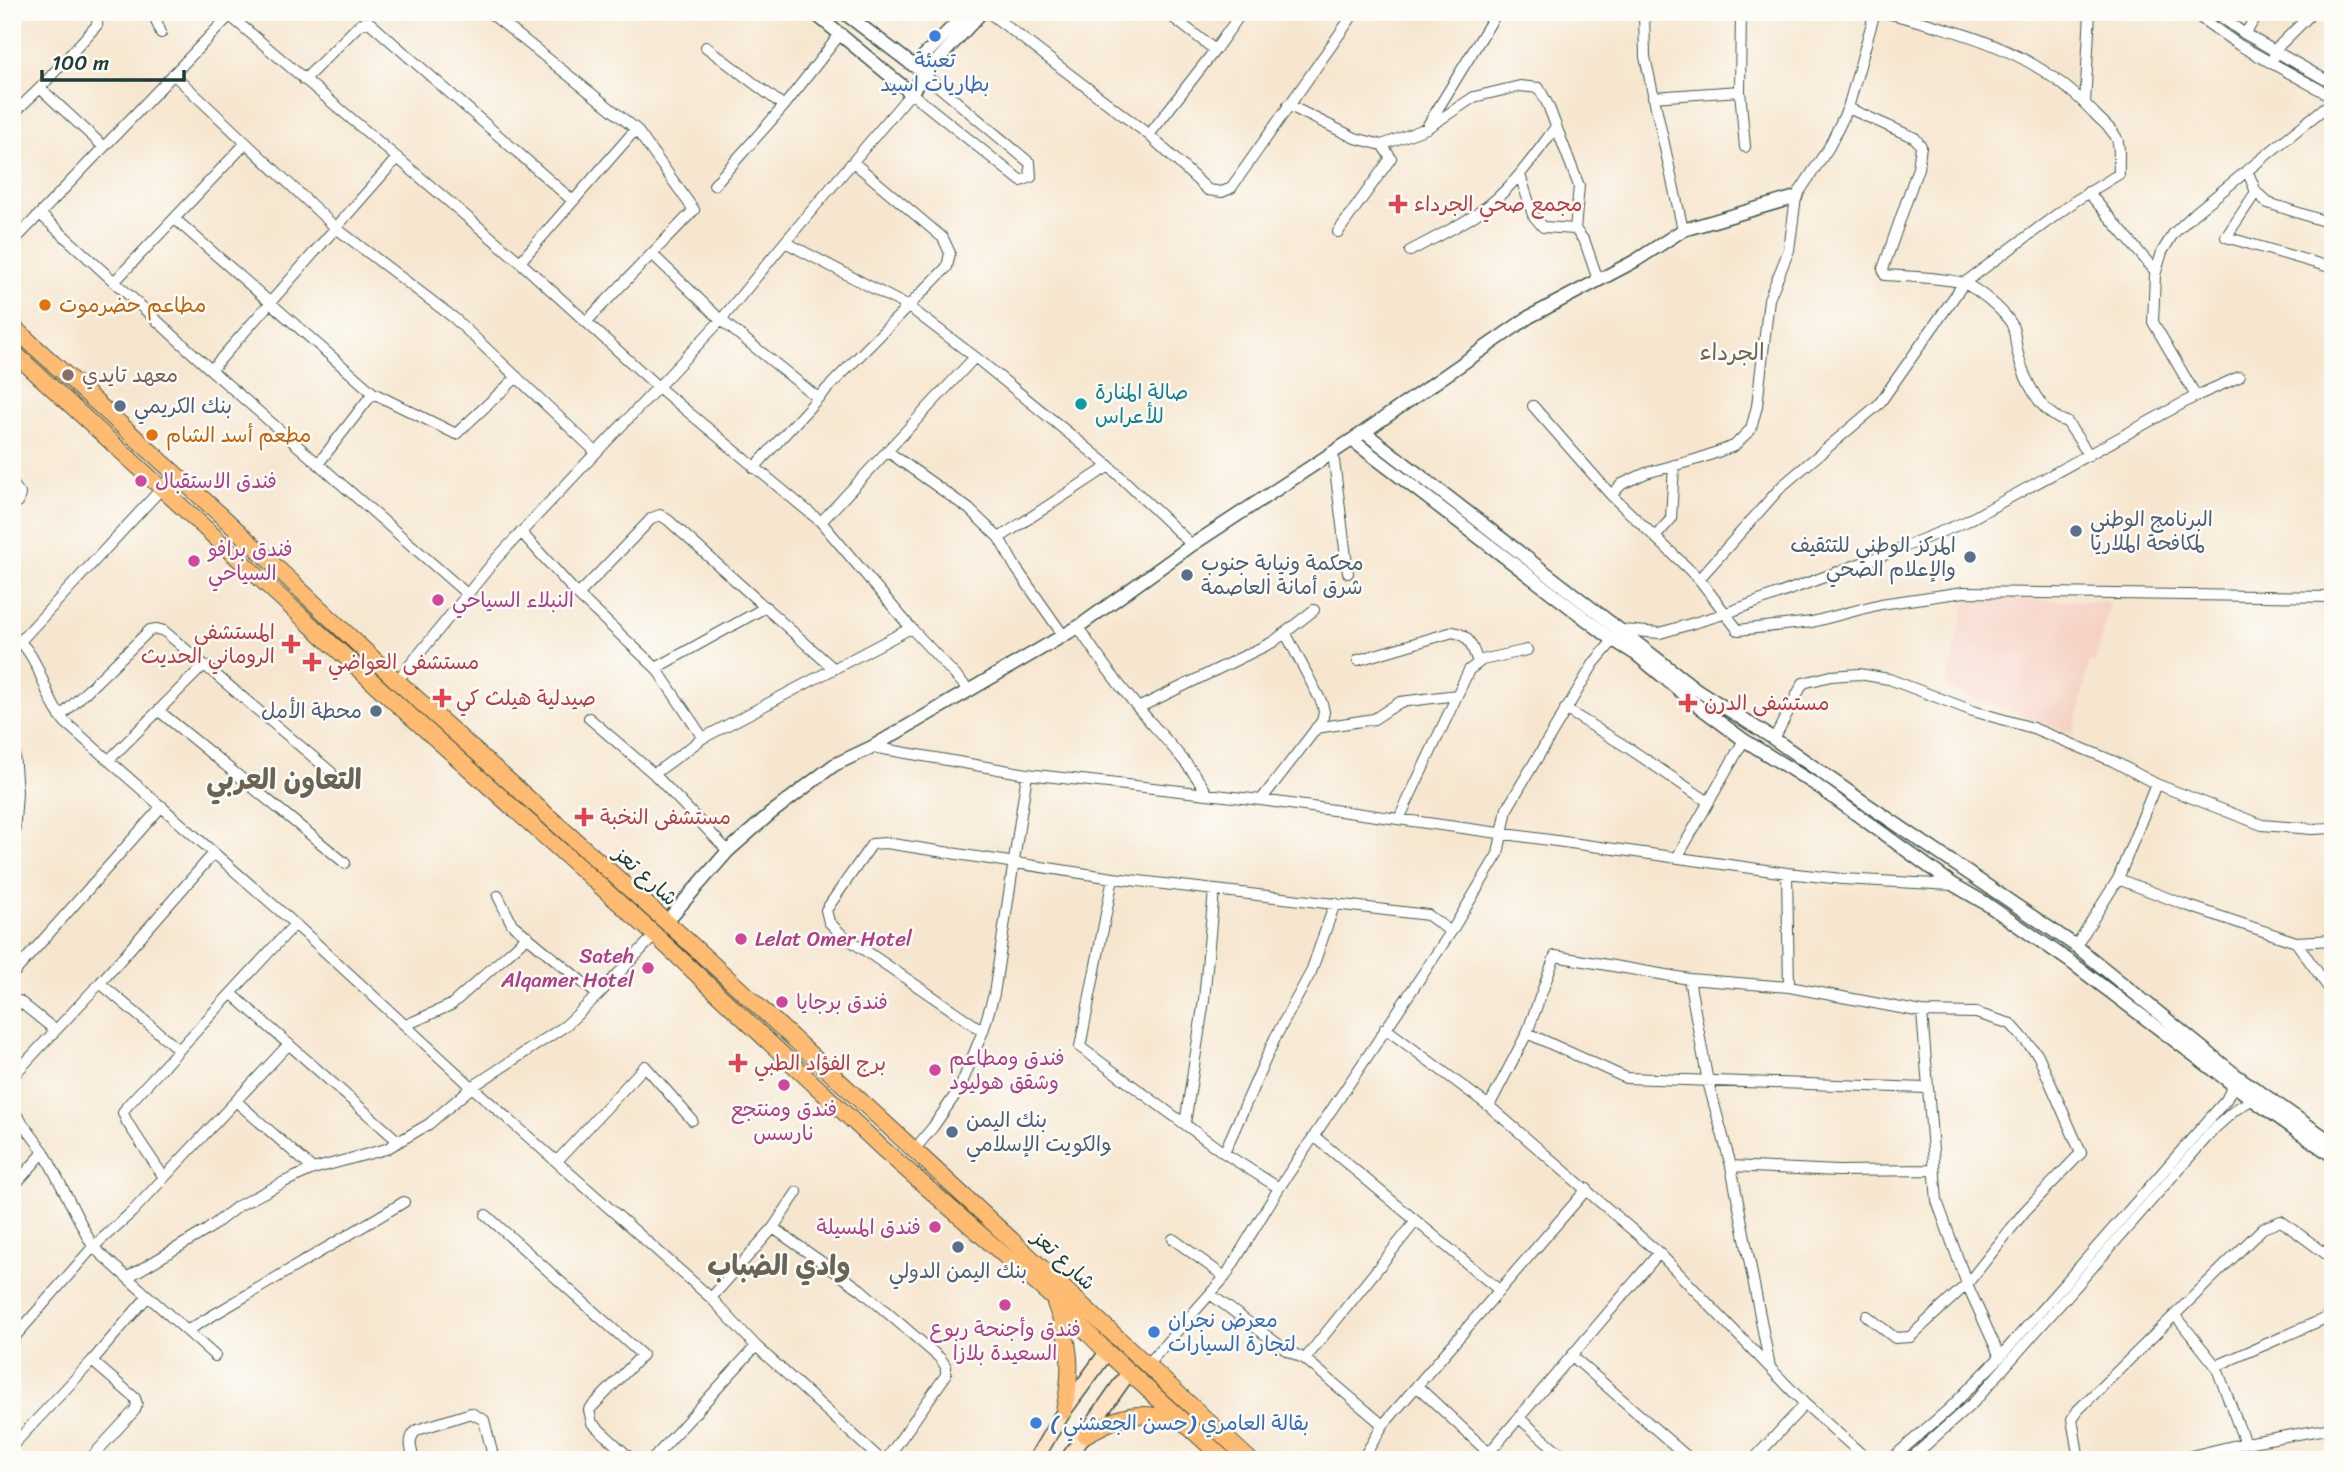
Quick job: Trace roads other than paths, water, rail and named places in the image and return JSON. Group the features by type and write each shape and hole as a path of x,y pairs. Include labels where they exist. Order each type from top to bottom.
{"highway":[{"name":"شارع تعز","path":"12,326 397,681 666,922 1250,1460"},
{"name":"شارع تعز","path":"12,351 387,695 655,935 883,1149 1053,1298 1107,1352 1225,1460"},
{"path":"655,935 666,922"},
{"path":"883,1149 896,1134"},
{"path":"1053,1298 1070,1351 1070,1384 1064,1411"},
{"path":"1085,1435 1114,1419 1139,1413 1181,1420"}],"main road":[{"path":"1035,1460 1064,1411 1107,1352"},
{"path":"1067,1460 1129,1372"}],"street":[{"path":"12,115 92,32 97,16 108,12"},
{"path":"153,12 161,33"},
{"path":"489,12 636,129 694,210 586,322"},
{"path":"502,22 510,12"},
{"path":"813,12 1021,181 1031,177 1030,163 919,70 843,12"},
{"path":"397,681 521,532 721,320 911,93 919,70 967,12"},
{"path":"901,83 982,12"},
{"path":"988,12 1149,135 1208,190 1222,192 1231,188 1355,12"},
{"path":"1166,12 1215,50"},
{"path":"1149,135 1242,12"},
{"path":"1427,128 1497,12"},
{"path":"1644,12 1645,57 1683,230"},
{"path":"1741,12 1740,91 1745,147"},
{"path":"1611,495 1622,484 1634,479 1734,446 1751,429 1757,406 1769,299 1789,250 1796,197 1829,147 1848,108 1875,12"},
{"path":"1699,579 1782,486 1879,404 1964,283 2088,192 2119,174 2117,138 2061,83 2020,55 1950,29 1882,12"},
{"path":"2085,104 2090,12"},
{"path":"2192,12 2239,45 2333,99 2173,234 2158,261 2153,322 2196,396"},
{"path":"2214,12 2245,34 2333,84"},
{"path":"2245,34 2259,12"},
{"path":"2273,64 2274,51 2314,12"},
{"path":"12,243 230,14 520,262 658,387 821,522 911,628 970,691"},
{"path":"304,80 360,24 369,22 573,201"},
{"path":"714,185 784,106 841,33"},
{"path":"706,47 784,106"},
{"path":"173,74 336,228 454,318 596,452"},
{"path":"1287,105 1354,138 1382,145 1427,128 1474,97 1520,86 1539,88 1548,104 1579,186 1575,229 1585,242 1598,280"},
{"path":"40,88 104,147"},
{"path":"1653,97 1740,91"},
{"path":"1848,108 1915,138 1921,146 1918,168 1882,269 1885,275 1964,283 1990,301 2012,324 2024,374 2034,391 2050,414 2067,422 2090,454"},
{"path":"1410,251 1478,213 1520,175 1555,128"},
{"path":"520,262 636,129"},
{"path":"114,282 246,143"},
{"path":"1338,232 1391,158 1382,145"},
{"path":"211,370 397,158"},
{"path":"754,468 818,398 947,267 950,253 943,238 853,162"},
{"path":"2247,170 2256,192 2268,203 2333,223"},
{"path":"1520,175 1533,215 1543,227 1575,229"},
{"path":"2088,192 2156,272"},
{"path":"2256,192 2226,237 2333,268"},
{"path":"666,922 729,851 770,814 834,765 872,747 1078,627 1192,545 1333,453 1530,317 1635,261 1683,230 1796,197"},
{"path":"40,214 211,370 467,594"},
{"path":"175,219 373,393 456,434 517,377"},
{"path":"785,242 909,307 1109,466 1192,545"},
{"path":"652,254 721,320 818,398"},
{"path":"821,522 975,357"},
{"path":"1147,1364 1225,1277 1279,1188 1451,932 1498,854 1507,810 1565,709 1594,663 1617,635 1660,633 1724,614 1965,522 2196,396 2239,377"},
{"path":"318,464 373,393"},
{"path":"1533,406 1611,495 1699,579 1738,631 1812,622 1881,604 1964,592 2333,597"},
{"path":"1364,432 1617,635 1698,706 1744,740 1816,785 1954,885 2068,960 2333,1156"},
{"path":"1352,440 1617,635 2076,946 2235,1081"},
{"path":"887,451 969,509 999,538 1016,568 1063,635"},
{"path":"1333,453 1348,573"},
{"path":"1655,537 1671,519 1674,465"},
{"path":"999,538 1109,466"},
{"path":"175,474 16,646 34,659 61,717 295,924 472,1087 711,1297 756,1346 884,1460 946,1375 946,1367 941,1359 860,1289 773,1228"},
{"path":"12,482 20,494 18,502 12,505"},
{"path":"578,595 652,518 660,515 834,669"},
{"path":"521,532 578,595 656,668 704,738"},
{"path":"656,668 766,607"},
{"path":"1138,708 1246,657 1286,634 1314,610"},
{"path":"1078,627 1098,657 1184,760 1207,793"},
{"path":"654,774 704,738 911,628"},
{"path":"61,717 150,630 157,629 164,632 331,772"},
{"path":"1358,660 1453,632 1468,639 1478,662"},
{"path":"1261,800 1324,717 1324,706 1286,634"},
{"path":"1399,819 1469,670 1478,662 1527,650"},
{"path":"109,760 203,666"},
{"path":"1774,739 1803,683 1831,676 1859,674 1889,679 1973,711 2033,727 2113,761 2156,784 2262,825 2333,828"},
{"path":"1316,728 1374,719 1400,702 1457,695"},
{"path":"1565,709 1707,801"},
{"path":"159,711 345,863"},
{"path":"589,718 654,774 729,851"},
{"path":"12,726 17,793 12,863"},
{"path":"1678,856 1744,740"},
{"path":"872,747 1027,774 1261,800 1787,873 1954,885 1967,872"},
{"path":"914,1150 960,1088 983,1031 994,994 1027,774"},
{"path":"2076,946 2118,879 2156,784"},
{"path":"12,975 162,806"},
{"path":"983,1031 841,934 829,922 826,910 872,844 886,843 1113,877 1429,915 1451,932"},
{"path":"12,1077 100,983 214,853"},
{"path":"1787,873 1789,987"},
{"path":"1113,877 1080,1046 1224,1153 1279,1188"},
{"path":"2118,879 2295,942 2333,940"},
{"path":"1185,1124 1204,1000 1214,890"},
{"path":"498,896 512,924 598,995"},
{"path":"1224,1153 1275,1038 1311,972 1335,903"},
{"path":"163,1176 127,1122 123,1113 127,1105 295,924"},
{"path":"128,1278 207,1230 238,1206 313,1169 386,1149 429,1124 472,1087 565,1026 655,935"},
{"path":"406,1025 451,1005 528,936"},
{"path":"2295,942 2333,994"},
{"path":"1489,1106 1528,1033 1555,956 1689,979 1789,987 1922,1012 1976,1013 2011,1024 2038,1055 2081,1153 2025,1211 1967,1284 1910,1337 1895,1338 1867,1316"},
{"path":"1689,979 1708,1082 1731,1166 1770,1368"},
{"path":"100,983 178,1049"},
{"path":"232,994 398,1141"},
{"path":"15,999 55,1030"},
{"path":"1922,1012 1937,1201 1967,1284 2000,1357"},
{"path":"1385,1028 1489,1106 1659,1253 1805,1404 1868,1460"},
{"path":"1528,1033 1626,1078 1927,1088"},
{"path":"12,1340 93,1247 132,1212 289,1044"},
{"path":"557,1161 645,1066 692,1120"},
{"path":"1890,1460 1950,1408 2000,1357 2226,1100 2235,1081"},
{"path":"2256,1097 2333,1143"},
{"path":"1909,1460 1975,1401 2215,1128 2235,1110 2256,1097"},
{"path":"237,1102 313,1169"},
{"path":"12,1109 44,1152 93,1247 215,1356"},
{"path":"1314,1136 1499,1290"},
{"path":"12,1188 44,1152"},
{"path":"1731,1166 1838,1171 1934,1170"},
{"path":"1362,1460 1383,1425 1587,1189"},
{"path":"711,1297 773,1228 797,1192"},
{"path":"188,1330 404,1202"},
{"path":"486,1215 642,1354 589,1410 592,1423 632,1460"},
{"path":"1306,1359 1416,1221"},
{"path":"2080,1460 2072,1419 2078,1410 2263,1228 2281,1221 2333,1259"},
{"path":"1173,1239 1225,1277"},
{"path":"1418,1387 1486,1456 1659,1253"},
{"path":"1210,1294 1286,1350 1306,1359 1383,1425"},
{"path":"12,1446 92,1361 148,1296"},
{"path":"2175,1315 2216,1366 2245,1443"},
{"path":"2216,1366 2333,1315"},
{"path":"652,1460 756,1346"},
{"path":"1572,1356 1691,1460"},
{"path":"91,1459 135,1410 137,1404 135,1398 92,1361"},
{"path":"1753,1460 1805,1404"},
{"path":"414,1460 410,1442 411,1435 417,1430 471,1413 484,1420 494,1460"},
{"path":"1519,1418 1568,1460"},
{"path":"2174,1460 2245,1443 2333,1428"}],"place":[{"name":"تعبئة بطاريات اسيد","path":"935,36"},
{"name":"مجمع صحي الجرداء","path":"1398,204"},
{"name":"مطاعم حضرموت","path":"45,305"},
{"name":"معهد تايدي","path":"68,375"},
{"name":"صالة المنارة للأعراس","path":"1081,404"},
{"name":"بنك الكريمي","path":"120,406"},
{"name":"مطعم أسد الشام","path":"152,435"},
{"name":"فندق الاستقبال","path":"141,481"},
{"name":"البرنامج الوطني لمكافحة الملاريا","path":"2076,531"},
{"name":"المركز الوطني للتثقيف والإعلام الصحي","path":"1970,557"},
{"name":"فندق برافو السياحي","path":"194,561"},
{"name":"محكمة ونيابة جنوب شرق أمانة العاصمة","path":"1187,575"},
{"name":"النبلاء السياحي","path":"438,600"},
{"name":"المستشفى الروماني الحديث","path":"291,644"},
{"name":"مستشفى العواضي","path":"312,662"},
{"name":"صيدلية هيلث كي","path":"442,698"},
{"name":"مستشفى الدرن","path":"1688,703"},
{"name":"محطة الأمل","path":"376,711"},
{"name":"مستشفى النخبة","path":"584,817"},
{"name":"Lelat Omer Hotel","path":"741,939"},
{"name":"Sateh Alqamer Hotel","path":"648,968"},
{"name":"فندق برجايا","path":"782,1002"},
{"name":"برج الفؤاد الطبي","path":"738,1063"},
{"name":"فندق ومطاعم وشقق هوليود","path":"935,1070"},
{"name":"فندق ومنتجع نارسس","path":"784,1085"},
{"name":"بنك اليمن والكويت الإسلامي","path":"952,1132"},
{"name":"فندق المسيلة","path":"935,1227"},
{"name":"بنك اليمن الدولي","path":"958,1247"},
{"name":"فندق وأجنحة ربوع السعيدة بلازا","path":"1005,1305"},
{"name":"معرض نجران لتجارة السيارات","path":"1154,1332"},
{"name":"بقالة العامري (حسن الجعشني )","path":"1036,1423"}],"district":[{"name":"الجرداء","path":"1732,352"},
{"name":"التعاون العربي","path":"284,779"},
{"name":"وادي الضباب","path":"779,1265"}]}
